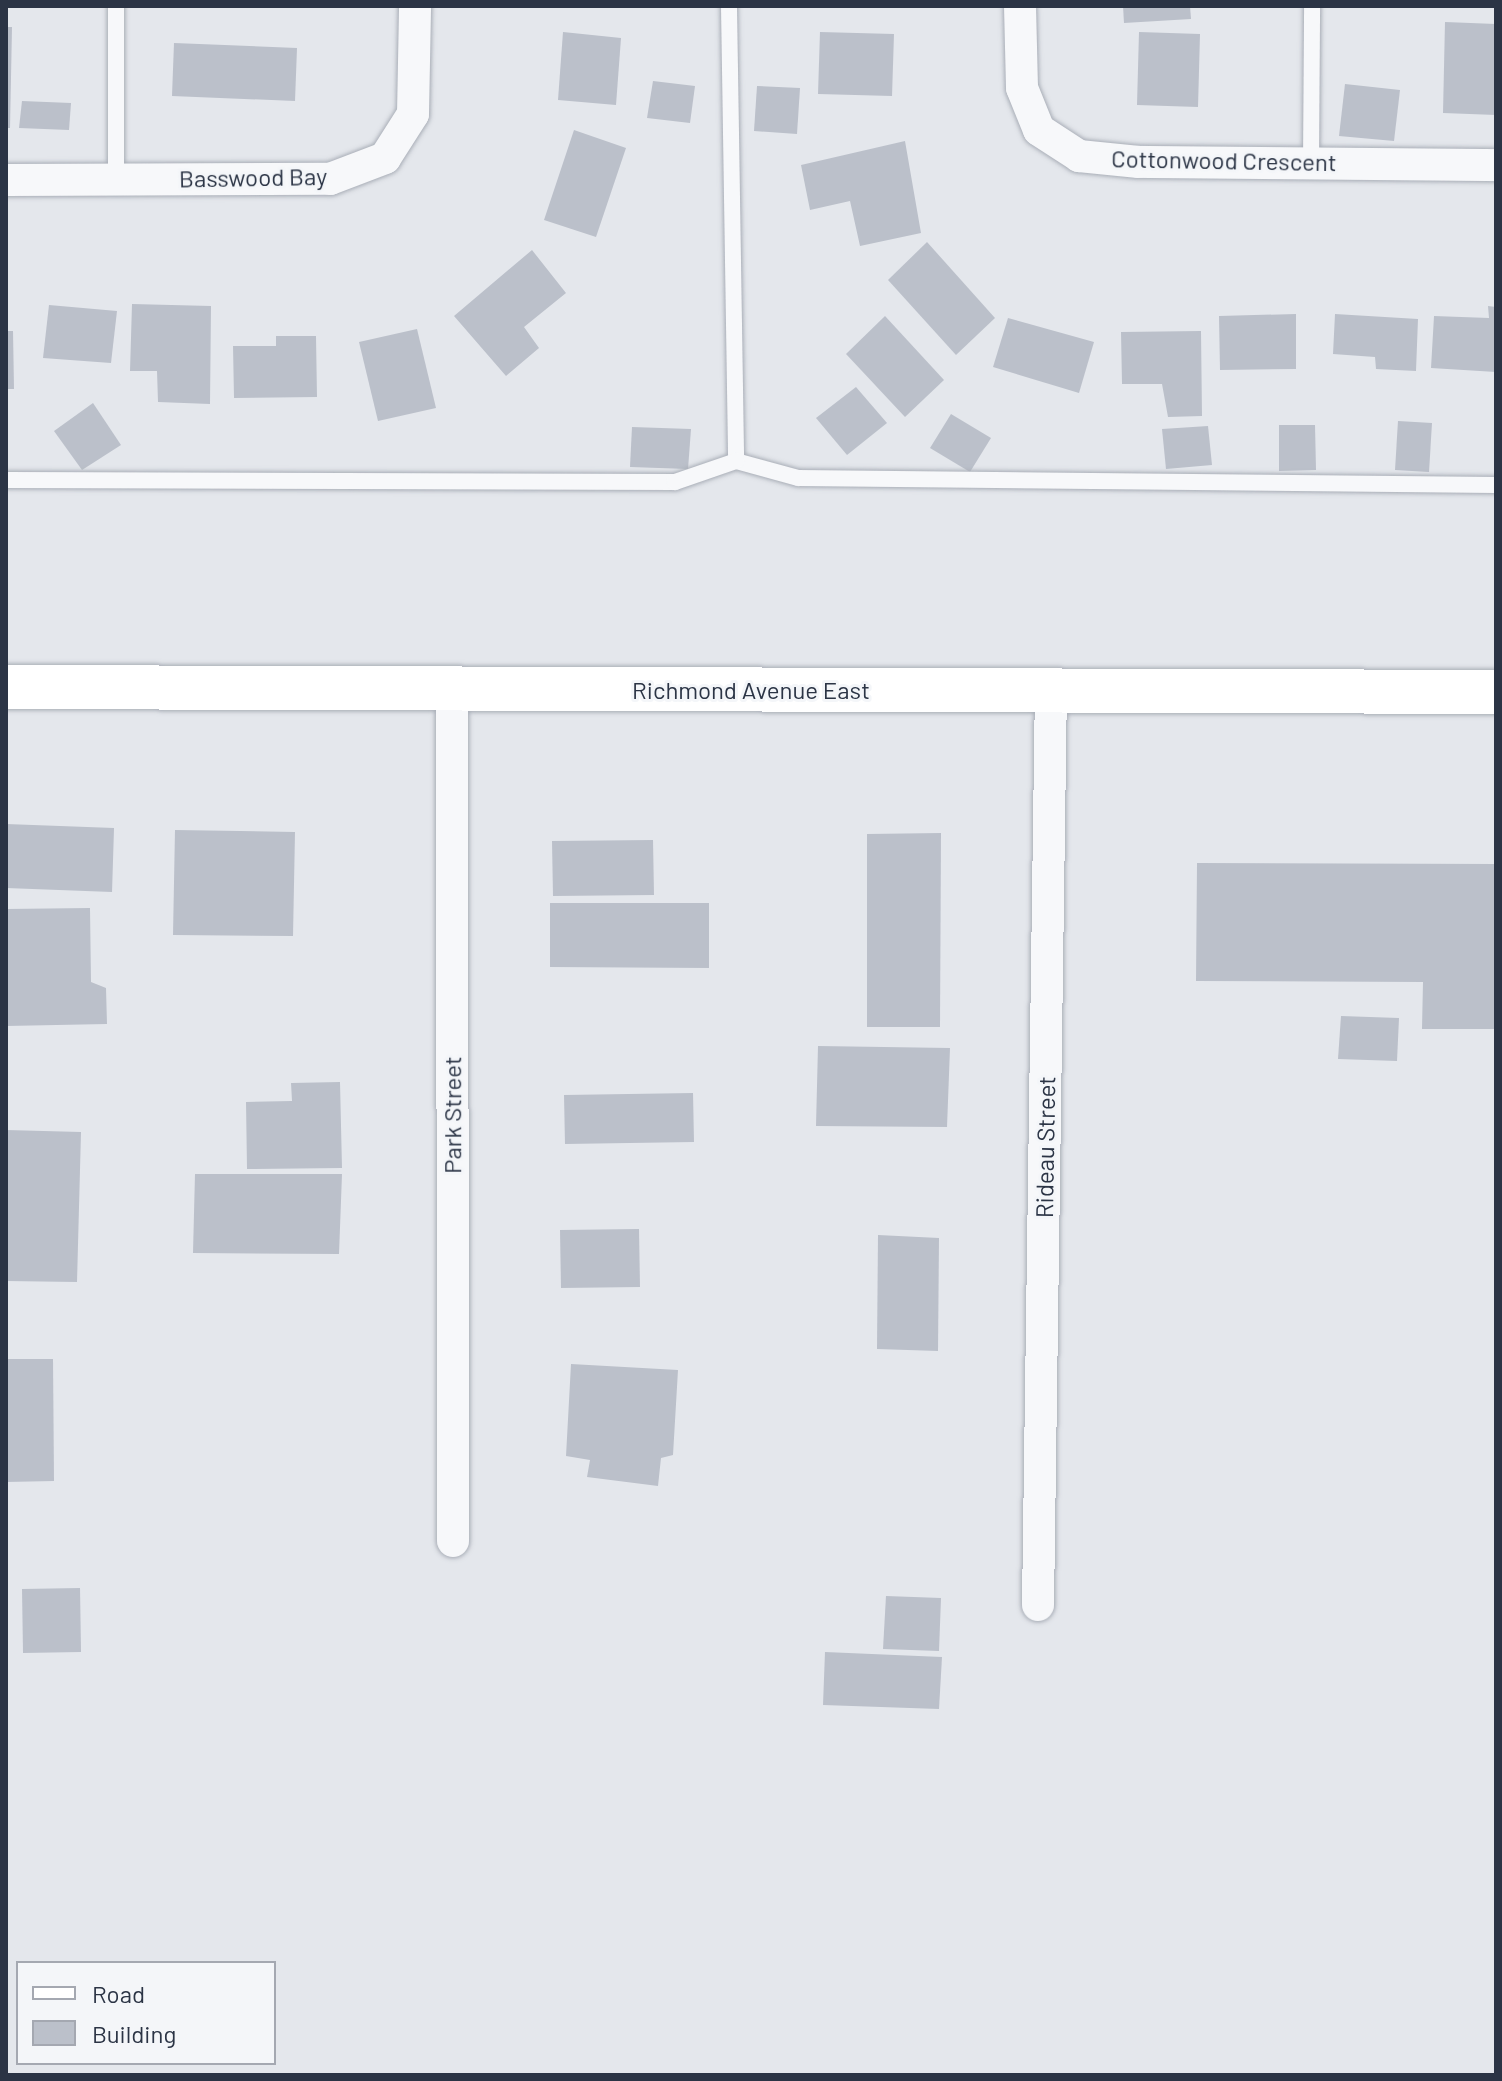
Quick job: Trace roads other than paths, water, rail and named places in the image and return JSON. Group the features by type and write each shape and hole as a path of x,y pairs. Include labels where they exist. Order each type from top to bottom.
{"main road":[{"name":"Richmond Avenue East","path":"6,687 1496,692"}],"street":[{"name":"Basswood Bay","path":"6,180 330,179 385,158 413,114 415,6"},
{"name":"Cottonwood Crescent","path":"1020,6 1022,88 1027,102 1039,130 1079,156 1139,162 1496,165"},
{"name":"Park Street","path":"452,689 453,1541"},
{"name":"Rideau Street","path":"1038,1605 1051,690"}],"lane":[{"path":"116,6 116,179"},
{"path":"729,6 736,461"},
{"path":"1311,162 1312,6"},
{"path":"6,480 675,482 736,461 798,478 1496,485"}]}
